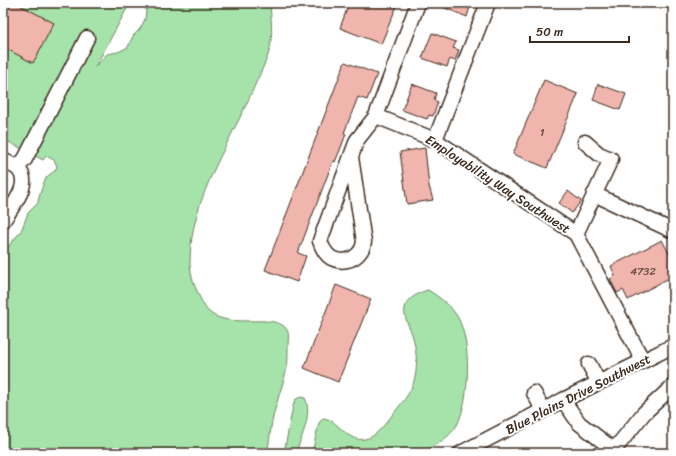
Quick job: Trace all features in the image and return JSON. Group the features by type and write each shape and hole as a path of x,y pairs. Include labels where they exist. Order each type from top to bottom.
{"street":[{"path":"351,157 364,242 368,252 346,261 332,258 324,250 320,241 357,140 376,116 418,3"},
{"path":"435,140 488,3"},
{"path":"16,168 25,159 87,38"},
{"name":"Employability Way Southwest","path":"376,116 435,140 576,234 643,361"},
{"path":"576,234 611,159 599,154 585,142"},
{"path":"3,160 16,168 22,176 23,187 3,221"},
{"path":"594,194 673,231"},
{"name":"Blue Plains Drive Southwest","path":"461,453 543,410 673,346"},
{"path":"589,364 599,382"},
{"path":"563,400 579,423 616,451 644,413 673,386"},
{"path":"534,393 543,410"}],"green space":[{"path":"3,3 130,3 95,67 107,54 118,52 128,47 133,36 140,29 145,19 147,3 270,3 272,32 269,53 204,193 192,238 190,262 194,284 205,308 209,312 218,317 229,320 275,322 283,326 288,332 287,368 273,417 267,453 3,453 3,253 21,231 28,213 38,203 46,178 54,172 57,166 54,160 46,156 43,160 3,139"},
{"path":"428,290 444,301 457,316 462,327 465,340 468,370 467,386 465,401 455,428 446,438 432,447 418,452 312,453 319,423 323,418 333,422 353,438 365,439 373,436 379,431 405,399 411,388 416,372 416,356 415,344 406,318 405,308 408,302 417,294"},
{"path":"300,397 305,398 307,404 308,411 305,426 296,453 284,453 293,406 295,400"}],"building":[{"path":"3,3 16,3 54,23 33,63 3,47"},
{"path":"349,3 398,3 381,44 340,28"},
{"path":"433,3 471,3 467,17"},
{"path":"432,33 456,42 453,48 459,50 455,61 450,59 447,67 422,58"},
{"path":"345,62 377,74 367,100 358,97 344,133 346,134 340,150 335,162 333,161 298,253 306,256 297,282 265,270"},
{"path":"544,80 578,94 547,168 513,154"},
{"path":"412,84 436,93 434,100 438,102 433,116 429,115 427,119 402,110"},
{"path":"598,84 626,94 620,110 593,100"},
{"path":"425,148 429,186 433,200 407,204 400,152"},
{"path":"568,191 581,201 572,213 559,203"},
{"path":"662,240 673,261 673,276 628,300 623,290 617,293 610,279 615,276 611,266"},
{"path":"336,285 371,299 338,382 304,368"}]}
